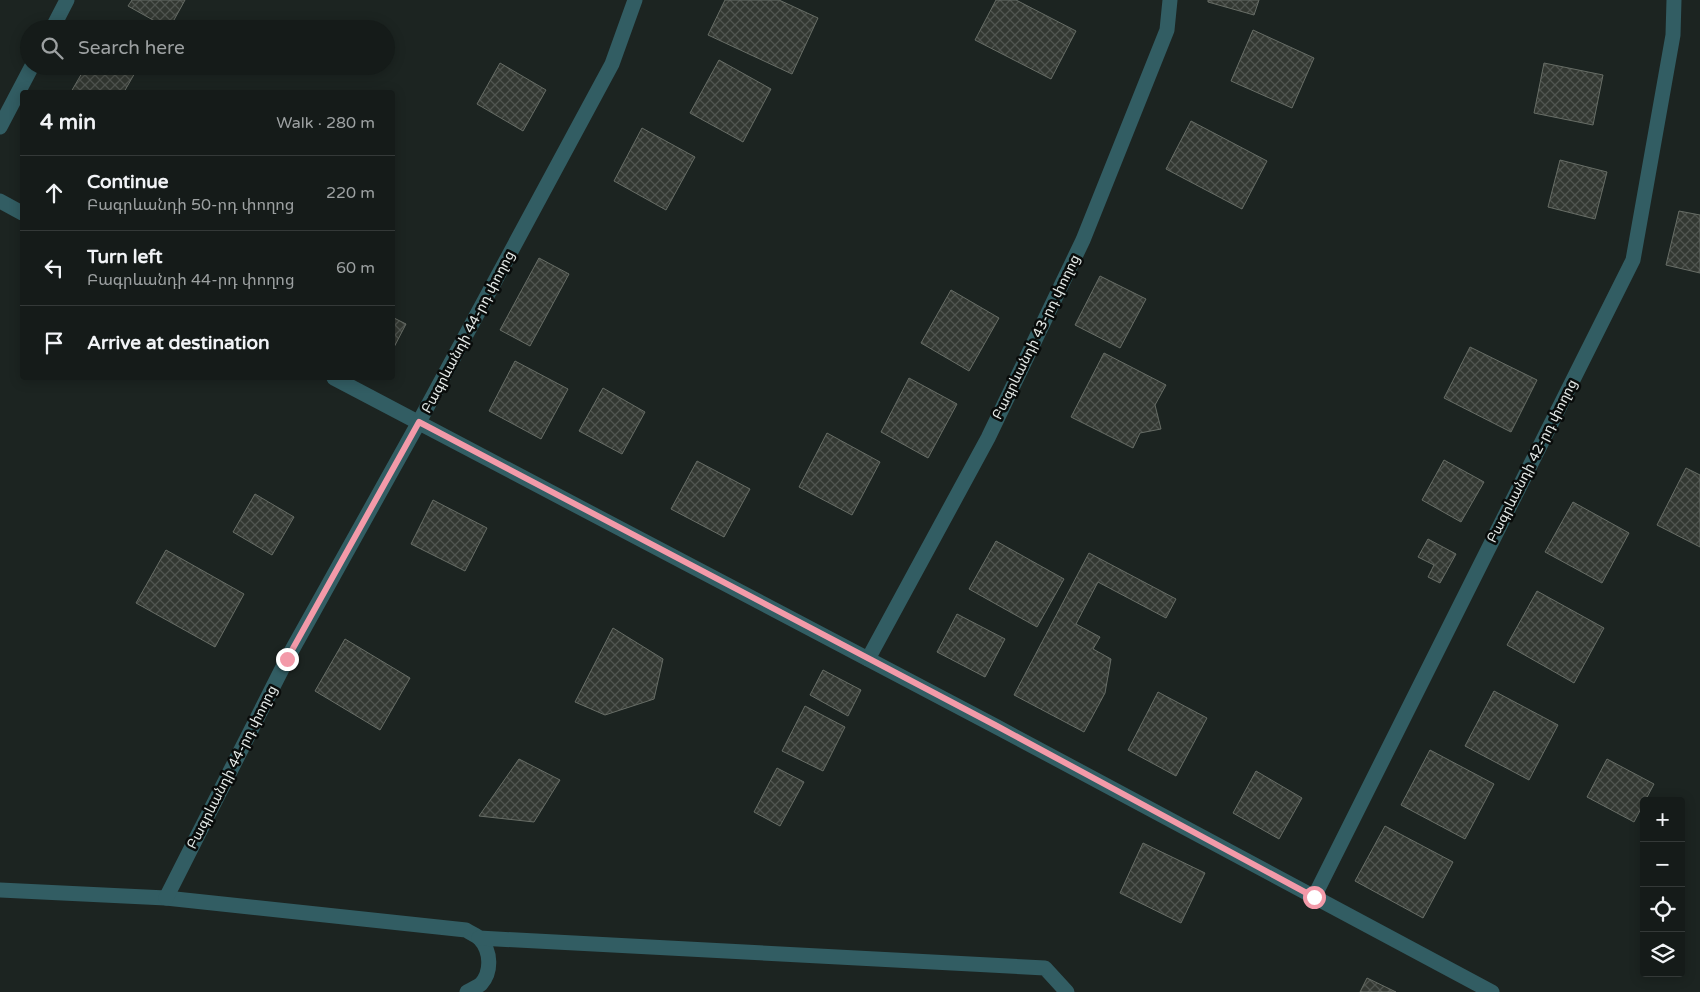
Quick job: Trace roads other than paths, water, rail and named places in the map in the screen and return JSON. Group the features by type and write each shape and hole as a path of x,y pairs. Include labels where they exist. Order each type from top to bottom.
{"street":[{"path":"57,20 67,0"},
{"name":"Բագրևանդի 44-րդ փողոց","path":"166,898 287,659 419,422 612,64 635,0"},
{"name":"Բագրևանդի 43-րդ փողոց","path":"868,658 988,438 1083,240 1167,30 1170,0"},
{"name":"Բագրևանդի 42-րդ փողոց","path":"1314,897 1633,260 1673,36 1674,0"},
{"path":"0,126 27,75"},
{"path":"0,201 20,212"},
{"path":"338,380 868,658 1492,992"},
{"path":"0,890 166,898 466,930 480,938 1045,968 1067,992"},
{"path":"466,992 480,985 487,974 489,962 486,949 480,938"}]}
